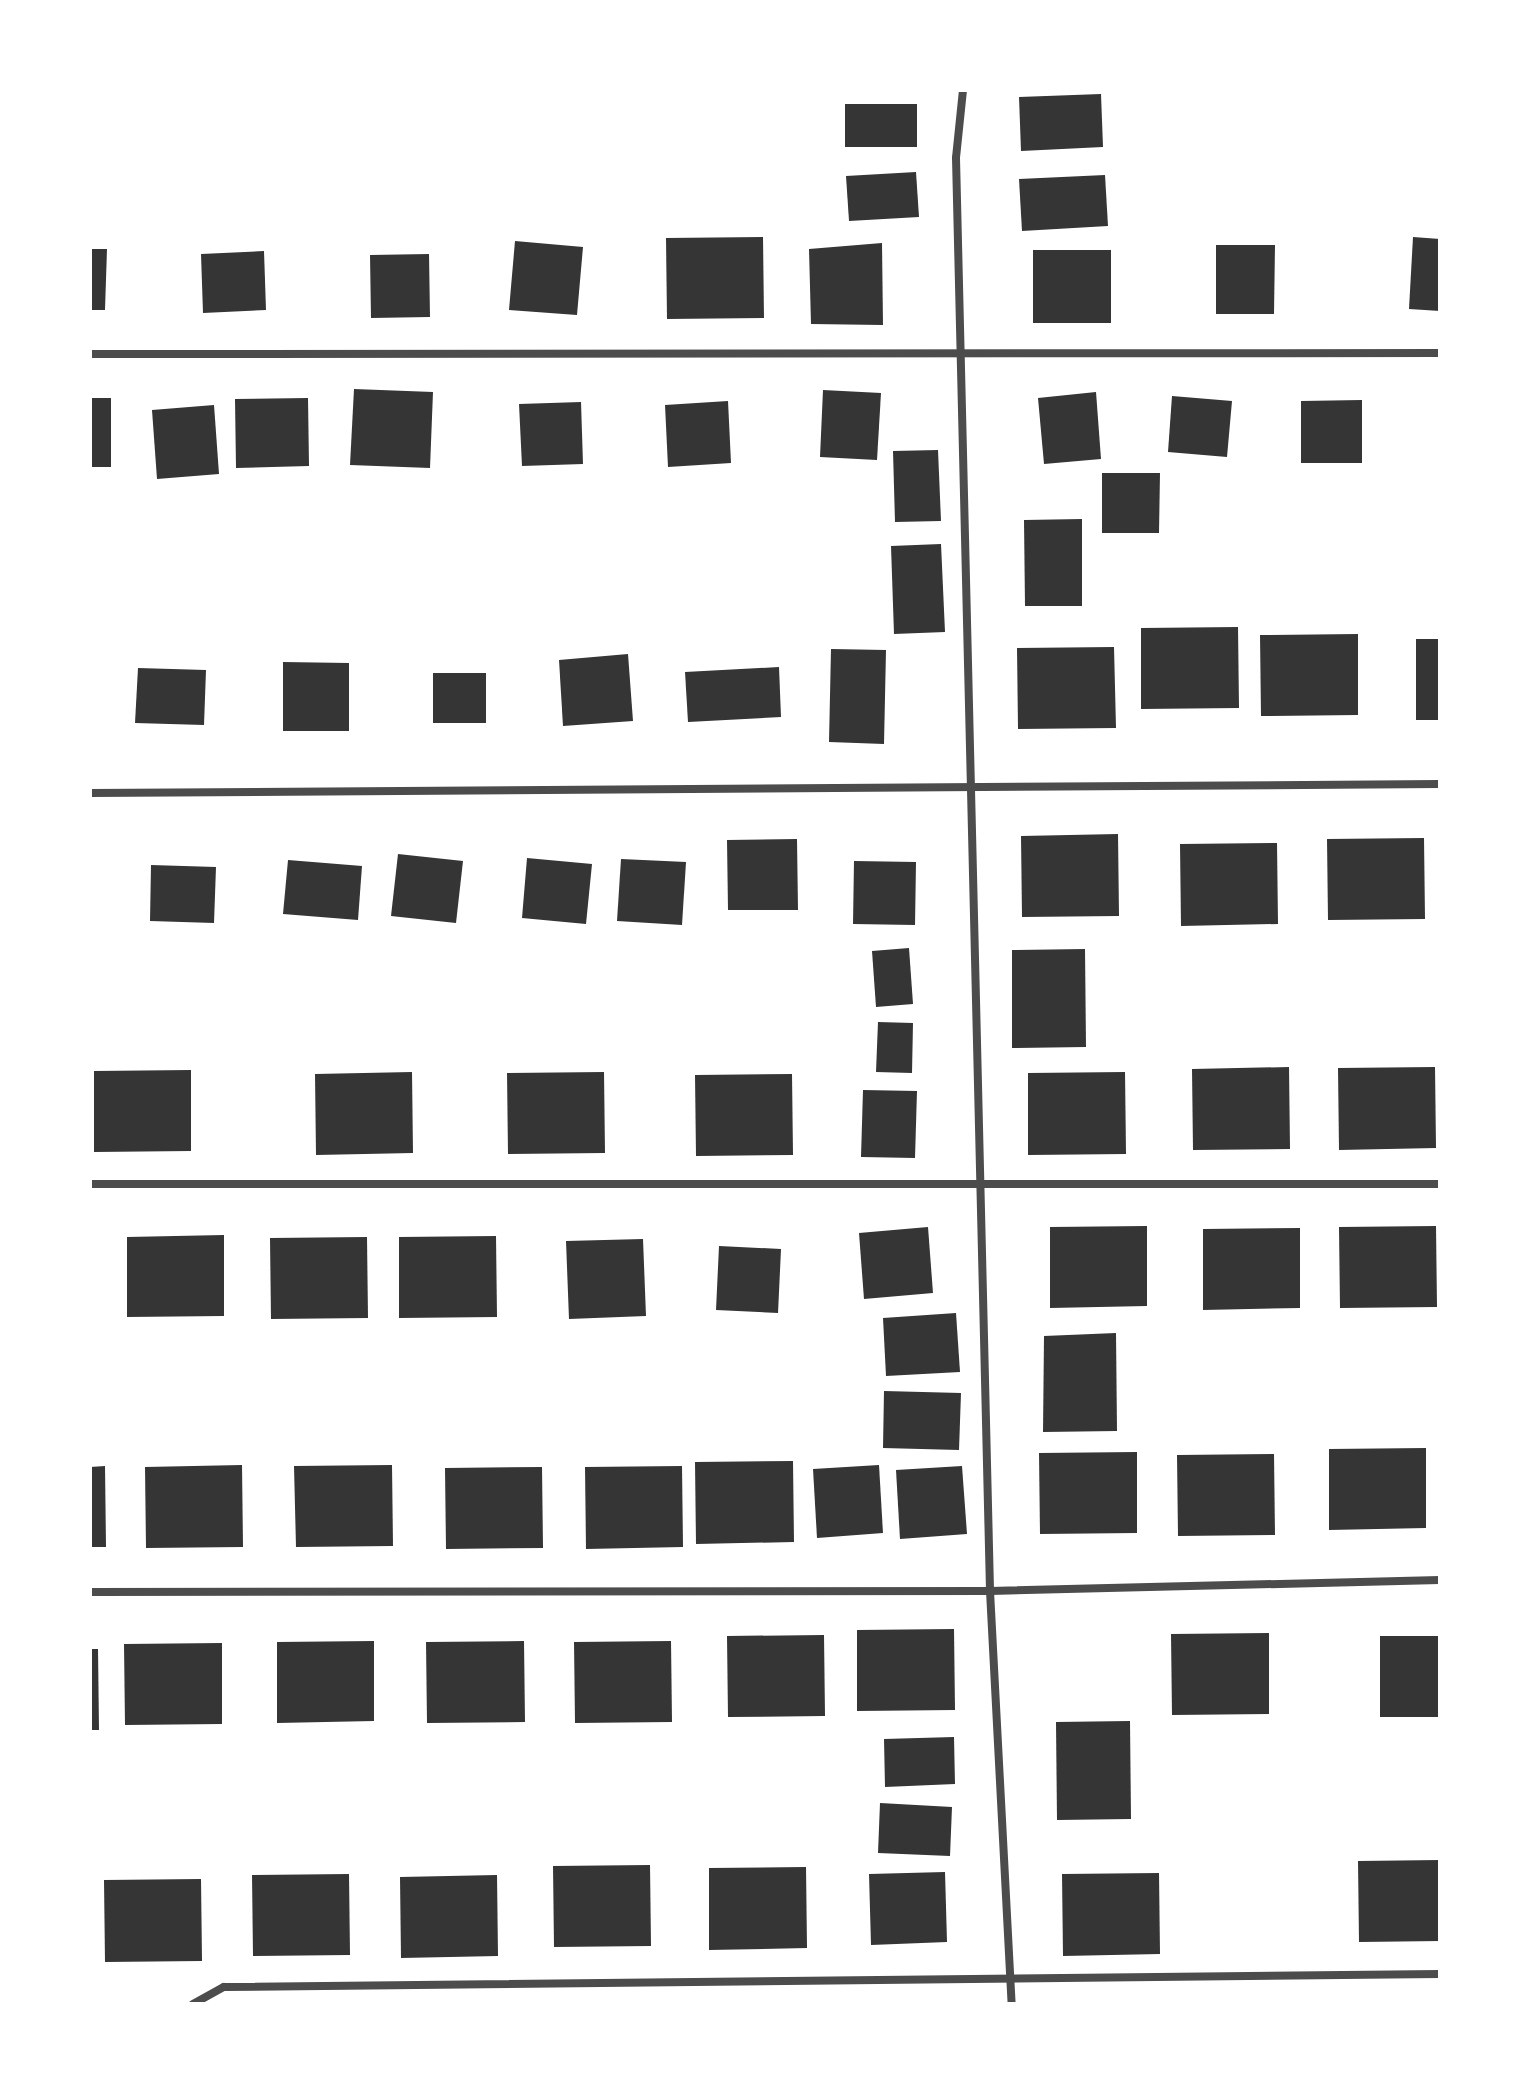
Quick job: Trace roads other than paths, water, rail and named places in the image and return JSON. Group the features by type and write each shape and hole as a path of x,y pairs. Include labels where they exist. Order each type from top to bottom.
{"street":[{"path":"963,90 956,158 974,786 990,1591 1012,2004"},
{"path":"90,354 963,357 1440,353"},
{"path":"90,793 1440,784"},
{"path":"90,1184 1440,1184"},
{"path":"90,1592 990,1591 1440,1580"},
{"path":"193,2004 224,1987 1010,1975 1440,1974"}]}
